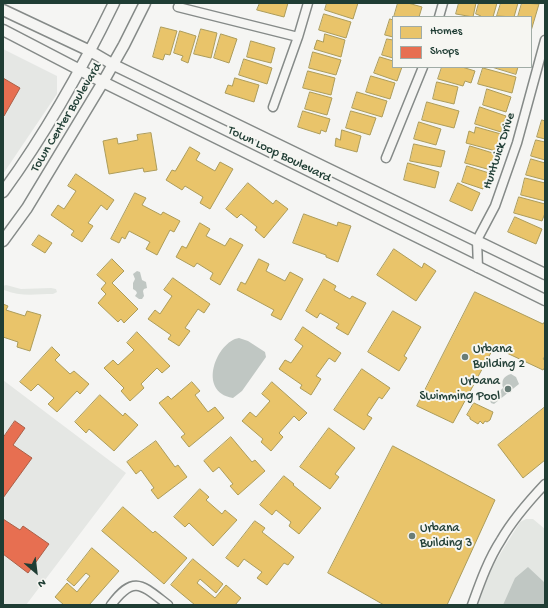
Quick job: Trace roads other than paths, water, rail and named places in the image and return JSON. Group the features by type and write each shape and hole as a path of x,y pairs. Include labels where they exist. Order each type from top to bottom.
{"street":[{"name":"Town Center Boulevard","path":"3,192 44,132 90,51 114,3"},
{"name":"Town Center Boulevard","path":"3,241 27,208 114,64 145,3"},
{"path":"272,107 298,37 308,3"},
{"path":"439,16 443,3"},
{"path":"178,7 298,37"},
{"name":"Town Loop Boulevard","path":"3,10 90,51 545,274"},
{"name":"Town Loop Boulevard","path":"3,30 103,82 545,300"},
{"name":"Huntwick Drive","path":"478,268 477,240 494,206 517,143 545,40"},
{"path":"386,158 423,68"},
{"path":"472,605 485,570 500,540 525,505 545,484"},
{"path":"111,605 124,589 130,586 137,586 146,589 168,605"}],"place":[{"name":"Urbana Building 2","path":"465,357"},
{"name":"Urbana Swimming Pool","path":"508,389"},
{"name":"Urbana Building 3","path":"412,536"}]}
